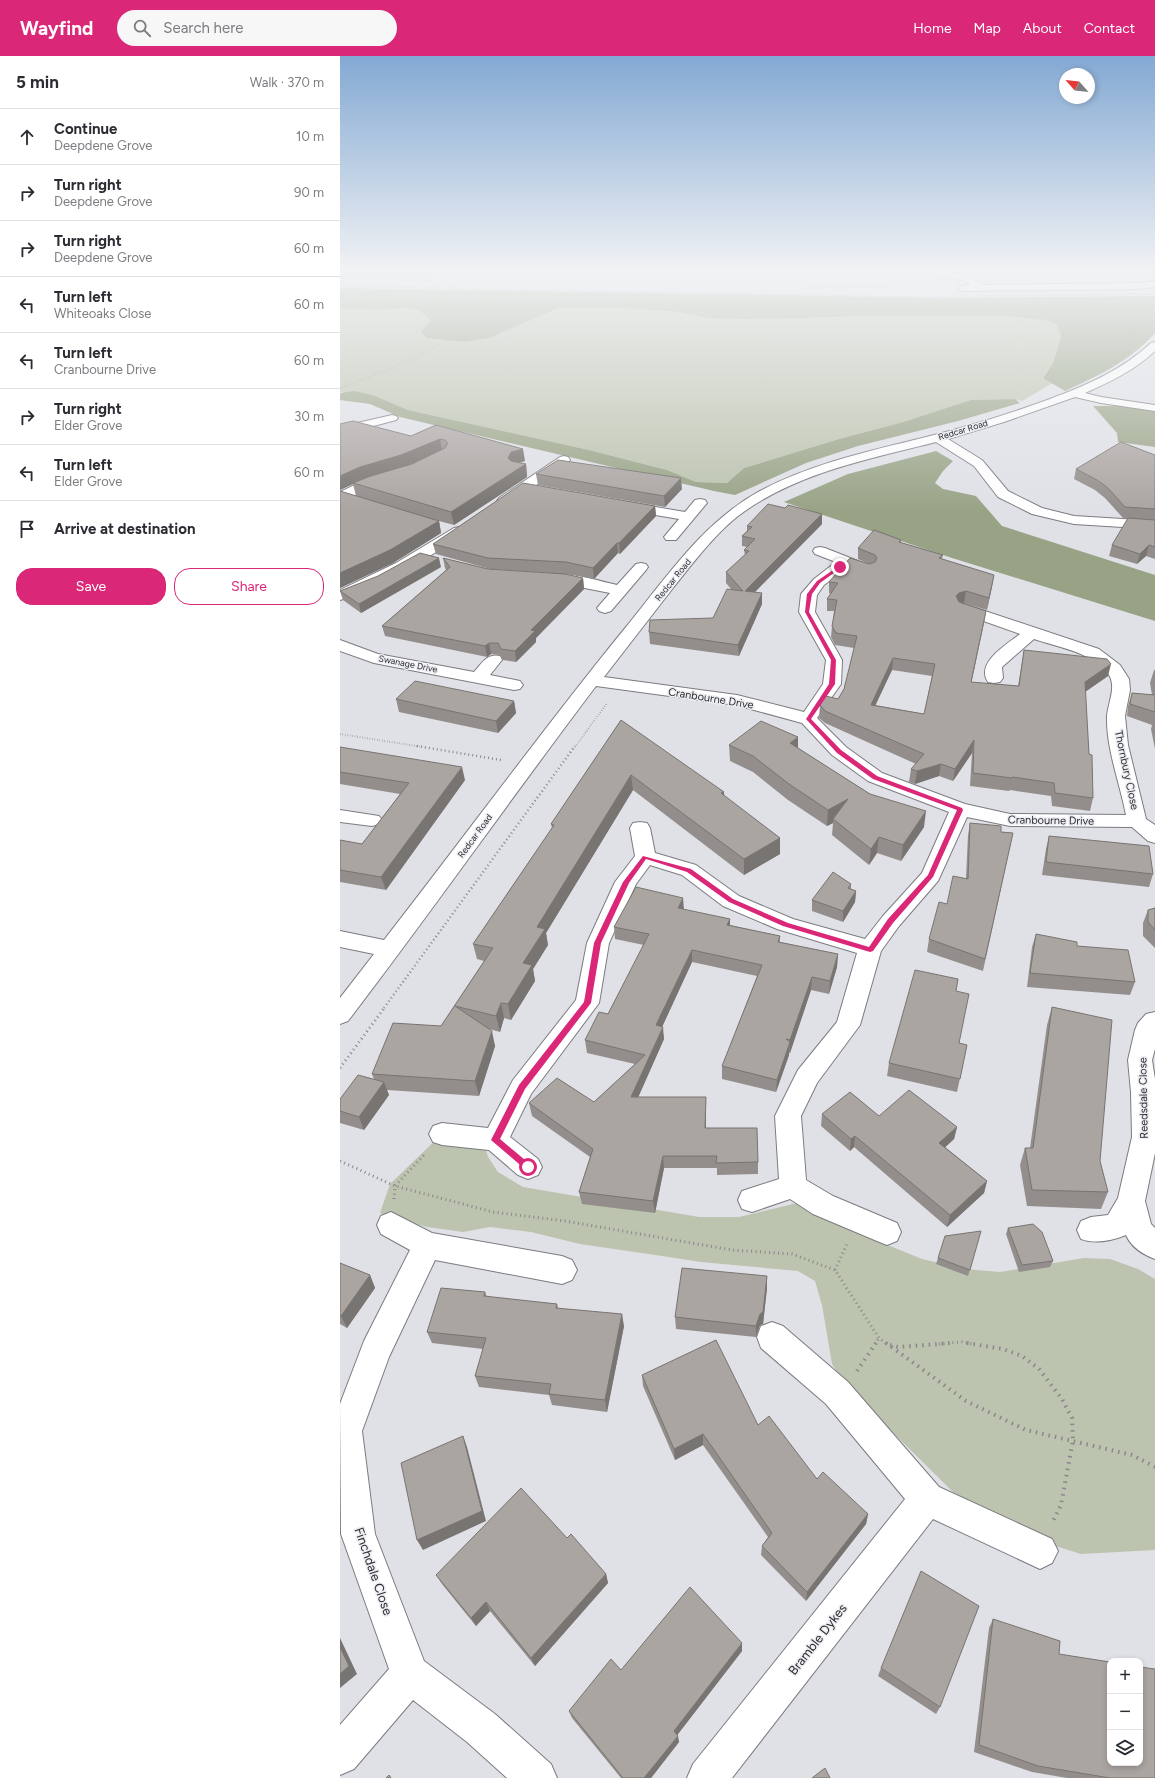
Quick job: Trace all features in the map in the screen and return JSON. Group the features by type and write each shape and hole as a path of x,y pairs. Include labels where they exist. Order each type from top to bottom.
{"street":[{"name":"Redcar Road","path":"340,1015 391,950 591,680 711,534 741,508 774,488 818,470 867,455 938,438 1022,412 1074,393 1121,371 1150,350"},
{"path":"1074,393 1101,400 1155,408"},
{"path":"340,431 392,418"},
{"path":"372,423 386,431"},
{"path":"938,438 978,463 1002,494 1037,511 1074,520 1155,525"},
{"path":"490,510 564,460"},
{"path":"523,471 542,475"},
{"path":"340,497 368,484 395,476"},
{"path":"522,488 544,492"},
{"path":"340,497 361,503"},
{"path":"613,504 689,517"},
{"path":"671,537 700,504"},
{"path":"340,595 374,581 420,556 470,523"},
{"path":"438,527 457,532"},
{"path":"820,551 846,560 868,570"},
{"path":"420,556 441,561"},
{"path":"808,719 832,684 834,660 807,612 809,594 819,582 840,567 846,560"},
{"path":"605,608 641,568"},
{"path":"537,577 567,579 620,590"},
{"name":"Thornbury Close","path":"964,609 1093,654 1114,669 1120,679 1121,690 1116,716 1119,745 1137,821"},
{"path":"994,678 994,666 1031,633"},
{"name":"Swanage Drive","path":"340,645 374,658 514,685"},
{"path":"340,661 357,651"},
{"path":"478,678 494,660"},
{"name":"Cranbourne Drive","path":"591,680 737,700 808,719 839,751 875,777 960,810 1010,820 1137,821"},
{"path":"793,1186 788,1116 807,1077 848,1025 870,949 891,921 931,876 960,810"},
{"path":"340,816 372,820"},
{"path":"1137,821 1155,836"},
{"path":"495,1140 522,1087 587,1003 598,943 626,882 645,857 640,828"},
{"path":"645,857 689,870 731,901 785,924 870,949"},
{"path":"340,939 391,950"},
{"name":"Reedsdale Close","path":"1090,1230 1117,1226 1131,1201 1145,1137 1144,1092 1140,1060 1147,1030 1155,1021"},
{"path":"442,1134 495,1140 528,1167"},
{"path":"752,1200 793,1186"},
{"path":"793,1186 823,1205 887,1232"},
{"name":"Reedsdale Close","path":"1131,1201 1138,1231 1155,1246"},
{"path":"391,1226 427,1245 562,1270"},
{"name":"Finchdale Close","path":"410,1674 358,1534 346,1431 375,1352 427,1245"},
{"path":"772,1337 837,1393 927,1499 1040,1551"},
{"name":"Bramble Dykes","path":"707,1778 927,1499"},
{"path":"340,1755 410,1674 482,1728 537,1778"}],"path":[{"path":"340,388 371,377 429,350"},
{"path":"340,1068 620,684"},
{"path":"340,734 528,764"},
{"path":"391,1226 396,1186 442,1134"},
{"path":"340,1161 396,1186 493,1212 566,1221 732,1250 792,1254 835,1270 879,1338 966,1401 1026,1430 1132,1455 1155,1467"},
{"path":"837,1393 863,1363 879,1338"},
{"path":"888,1345 898,1347 962,1342 1003,1349 1022,1356 1039,1369 1062,1399 1072,1418 1072,1440 1061,1505 1040,1551"}],"green space":[{"path":"340,350 1056,350 1053,363 1043,377 1053,383 1022,401 1015,399 971,400 903,422 839,439 744,468 727,483 696,482 667,470 589,450 408,410 373,395 340,392"},
{"path":"1057,350 1137,350 1113,367 1065,391 1043,378 1053,363"},
{"path":"354,391 373,395 408,410 589,450 667,470 696,482 727,483 744,468 839,439 903,422 971,400 1015,399 1020,403 958,421 858,446 806,463 735,495 400,417 370,404 340,400 340,393"},
{"path":"1093,406 1131,406 1155,410 1155,447 1118,442 1117,433"},
{"path":"936,451 953,461 943,471 935,483 943,489 976,496 1002,526 1155,575 1155,621 952,558 784,502 848,474"},
{"path":"442,1134 484,1144 488,1157 498,1172 523,1187 699,1217 739,1217 797,1203 851,1230 922,1259 964,1269 1000,1272 1084,1258 1110,1259 1138,1269 1155,1279 1155,1550 1081,1554 1043,1542 953,1492 845,1385 832,1364 822,1305 815,1281 798,1271 701,1262 580,1244 531,1232 490,1227 463,1232 427,1227 392,1218 380,1213 390,1184"}],"building":[{"path":"353,421 411,436 436,425 523,449 511,452 508,458 511,461 526,464 451,512 353,483 412,464 445,448 448,443 445,440 440,439 401,455 360,467 340,476 340,424"},
{"path":"1121,442 1155,455 1155,509 1125,507 1108,488 1097,480 1076,469"},
{"path":"558,460 681,478 664,496 536,474"},
{"path":"523,483 655,506 593,568 566,562 488,558 433,544"},
{"path":"340,491 439,521 390,550 340,573"},
{"path":"768,504 785,508 788,505 822,514 745,591 762,593 738,645 649,632 650,620 713,618 727,589 743,591 726,572 749,551 744,550 755,539 742,536 752,527 747,526"},
{"path":"1128,518 1155,520 1155,547 1149,545 1140,554 1112,545"},
{"path":"874,530 901,540 899,542 943,555 939,558 994,575 989,598 966,591 959,593 956,596 959,602 986,611 971,682 1019,686 1024,650 1107,659 1111,664 1085,682 1089,754 1092,755 1093,798 1055,793 1054,783 973,773 974,740 955,769 941,764 917,771 911,769 924,754 825,711 820,705 826,696 838,699 844,689 857,636 836,633 832,626 837,600 827,599 838,583 829,582 850,558 869,564 875,562 877,558 875,555 858,548","holes":["893,658 935,664 924,714 871,705"]},
{"path":"420,553 439,558 359,604 340,591 378,576"},
{"path":"443,558 488,569 565,574 583,578 531,630 535,631 515,651 501,649 498,643 489,643 485,646 382,626 450,567"},
{"path":"415,681 514,701 496,721 396,699"},
{"path":"1132,693 1155,695 1155,712 1130,704"},
{"path":"621,720 724,792 721,793 780,838 744,859 631,775 537,927 545,929 523,963 532,965 508,1004 501,1003 496,1016 455,1006 492,1031 475,1081 372,1074 393,1023 441,1026 493,948 473,944 554,825 551,824"},
{"path":"761,721 798,737 790,743 870,794 926,811 903,845 879,837 871,849 833,819 848,799 828,810 789,784 753,756 729,745"},
{"path":"340,747 462,767 381,877 340,870 340,840 362,844 409,783 340,772"},
{"path":"970,823 1001,826 1001,832 1013,833 985,959 929,939 939,902 947,904 953,876 968,879"},
{"path":"1049,836 1149,846 1153,874 1046,862"},
{"path":"833,872 851,884 848,888 856,891 843,911 812,900"},
{"path":"636,887 683,898 678,908 730,919 727,925 780,936 778,942 838,954 830,981 812,977 790,1040 786,1039 790,1042 777,1080 722,1066 762,965 692,950 656,1025 663,1027 631,1097 706,1097 705,1128 757,1128 758,1162 716,1163 717,1156 663,1156 653,1201 579,1192 593,1149 529,1103 557,1078 594,1102 645,1055 585,1040 599,1012 608,1014 649,934 614,927"},
{"path":"1155,908 1155,930 1148,922 1148,910"},
{"path":"1036,934 1077,942 1077,946 1128,950 1135,982 1030,973"},
{"path":"915,970 958,979 956,991 969,994 959,1043 967,1045 960,1079 889,1063"},
{"path":"1052,1007 1112,1020 1100,1161 1108,1192 1032,1190 1025,1148 1033,1148"},
{"path":"358,1075 384,1082 359,1117 340,1111 340,1099"},
{"path":"909,1090 957,1127 939,1143 987,1181 950,1215 855,1136 851,1139 822,1114 850,1092 879,1116"},
{"path":"1033,1224 1042,1232 1053,1261 1022,1265 1008,1228"},
{"path":"981,1231 970,1270 938,1258 945,1236"},
{"path":"340,1263 370,1275 341,1316 340,1316"},
{"path":"682,1268 767,1276 763,1312 760,1314 756,1326 675,1317"},
{"path":"441,1288 485,1292 484,1296 557,1304 556,1308 622,1314 605,1400 549,1394 551,1384 475,1376 486,1338 427,1332"},
{"path":"716,1340 758,1425 769,1416 817,1479 823,1472 868,1514 807,1592 762,1546 772,1533 703,1434 674,1449 642,1375"},
{"path":"463,1436 482,1511 417,1540 401,1463"},
{"path":"521,1488 567,1538 571,1534 606,1574 531,1658 486,1602 471,1618 436,1575"},
{"path":"921,1571 979,1606 940,1707 881,1668"},
{"path":"690,1587 742,1643 674,1731 678,1736 644,1778 623,1778 569,1711 611,1659 621,1670"},
{"path":"993,1619 1060,1641 1059,1654 1107,1662 1107,1766 1143,1766 1143,1667 1155,1669 1155,1778 1110,1778 1038,1766 979,1745"},
{"path":"340,1647 349,1666 340,1674"},
{"path":"825,1768 830,1778 812,1778"}],"route":[{"path":"528,1167 495,1140 522,1087 587,1003 598,943 626,882 645,857 689,870 731,901 785,924 870,949 891,921 931,876 960,810 875,777 839,751 808,719 832,684 834,660 807,612 809,594 819,582 840,567"}]}
